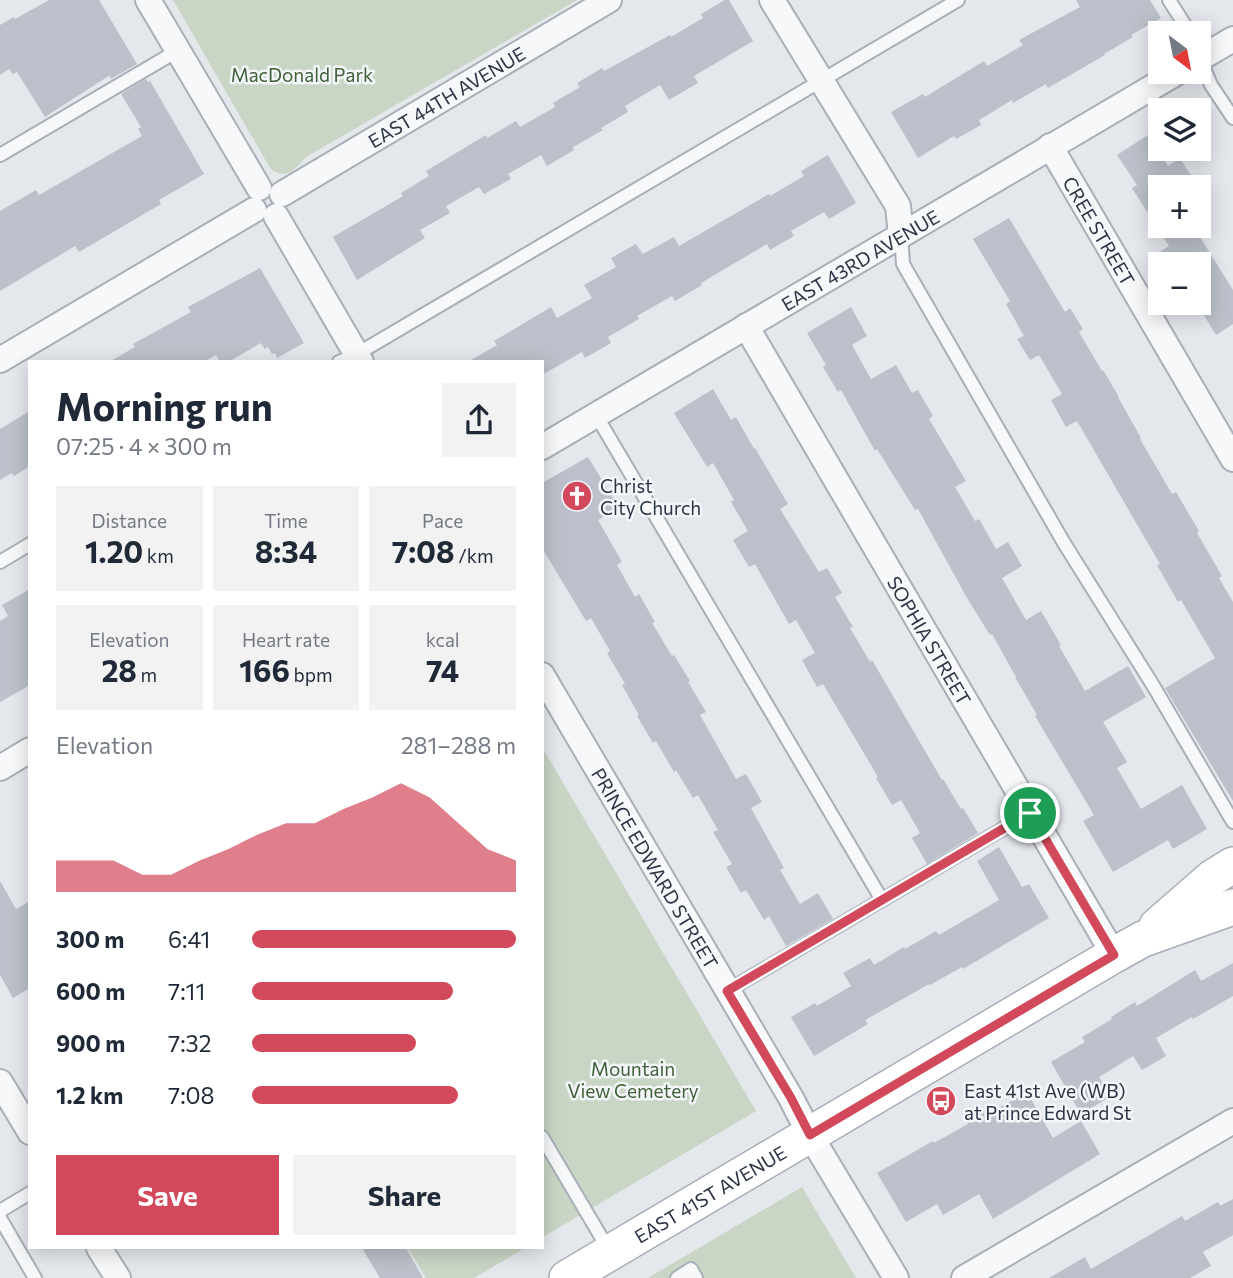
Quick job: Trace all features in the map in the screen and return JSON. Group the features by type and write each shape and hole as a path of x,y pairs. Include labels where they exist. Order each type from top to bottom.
{"main road":[{"name":"EAST 41ST AVENUE","path":"567,1278 1128,947 1233,864"},
{"name":"EAST 41ST AVENUE","path":"1128,947 1233,907"}],"street":[{"path":"148,0 268,202 352,359"},
{"name":"EAST 44TH AVENUE","path":"0,360 609,0"},
{"path":"772,0 898,206 901,235"},
{"path":"1211,51 1233,39"},
{"name":"EAST 43RD AVENUE","path":"544,446 1157,84"},
{"name":"CREE STREET","path":"1050,146 1233,459"},
{"name":"SOPHIA STREET","path":"746,326 1030,813 1128,947"},
{"name":"PRINCE EDWARD STREET","path":"544,678 896,1278"},
{"path":"0,768 28,751"},
{"path":"0,1082 28,1129"},
{"path":"964,1278 1233,1121"},
{"path":"100,1249 118,1278"}],"lane":[{"path":"352,359 958,0"},
{"path":"1170,0 1182,21"},
{"path":"0,155 177,51"},
{"path":"1211,84 1233,118"},
{"path":"901,235 903,264 1064,543 1154,687 1233,822"},
{"path":"596,415 882,900"},
{"path":"0,562 28,545"},
{"path":"727,991 1030,813"},
{"path":"544,1141 610,1252"},
{"path":"0,1211 28,1194"},
{"path":"0,1218 35,1278"},
{"path":"677,1278 691,1269 696,1278"}],"green space":[{"name":"MacDonald Park","path":"173,0 577,0 306,157 294,170 281,174 270,168"},
{"name":"Mountain View Cemetery","path":"544,750 756,1111 544,1236"},
{"path":"802,1187 856,1278 648,1278"},
{"path":"409,1249 523,1249 474,1278 426,1278"}],"building":[{"path":"49,0 99,0 137,64 111,79 110,76 107,77 45,117 17,72 13,74 9,69 0,75 0,25"},
{"path":"729,0 753,41 694,76 698,83 669,100 660,85 625,106 628,112 601,128 603,130 547,166 541,155 508,174 511,179 484,194 479,187 446,206 450,213 420,230 425,238 357,280 333,237 403,196 401,193 429,176 426,171 486,135 487,138 516,121 520,127 555,107 553,103 580,87 577,83 602,68 604,71 670,35 671,37 703,18 701,14"},
{"path":"1076,0 1150,0 1161,18 1148,21 1148,25 1131,35 1133,37 1048,88 1046,84 1013,103 1012,100 979,120 981,125 956,139 954,136 918,158 891,112 923,94 925,97 984,61 987,66 1023,45 1019,40 1080,7"},
{"path":"146,79 150,81 204,174 159,200 161,204 79,252 75,246 0,291 0,211 36,190 39,195 142,136 138,129 141,127 121,94"},
{"path":"1148,135 1148,161 1165,161 1168,166 1176,161 1182,161 1191,175 1148,175 1148,213 1132,188 1137,185 1117,155"},
{"path":"828,155 856,203 829,219 824,212 791,231 794,236 770,250 767,244 675,301 672,296 637,316 639,319 608,337 611,343 585,358 582,352 544,374 544,360 471,360 497,345 494,341 551,307 557,318 592,298 584,285 616,267 611,258 636,244 643,254 674,237 679,246 804,176 801,171"},
{"path":"1009,218 1065,312 1070,308 1083,329 1079,332 1119,397 1172,494 1176,492 1199,531 1197,533 1222,576 1219,578 1233,602 1233,801 1165,688 1215,658 1181,600 1178,602 1157,565 1160,564 1077,421 1066,427 1051,400 1062,394 1039,355 1030,360 1017,339 1024,336 1006,304 1010,301 973,239"},
{"path":"1164,238 1200,238 1209,252 1162,252 1169,246"},
{"path":"1211,255 1233,290 1233,324 1216,335 1204,315 1211,315"},
{"path":"260,268 304,343 277,358 275,353 272,354 268,347 265,349 261,343 231,360 219,360 216,355 207,360 112,360 135,347 133,344 191,312 188,307"},
{"path":"851,307 867,336 852,345 871,379 896,365 912,393 918,390 933,416 929,419 966,481 955,487 975,521 979,519 996,549 1008,542 1022,566 1002,578 1026,620 1041,611 1085,691 1128,666 1146,697 1103,722 1127,762 1117,768 1141,809 1182,785 1207,829 1173,849 1168,840 1113,872 1083,821 1094,815 1035,716 1037,715 992,634 990,635 967,598 918,509 915,510 877,449 875,451 841,390 838,392 807,333"},
{"path":"713,389 731,420 736,417 788,504 780,509 819,572 827,568 842,593 835,597 853,627 850,628 870,662 872,660 942,780 978,833 927,864 912,838 920,833 901,800 892,805 823,684 817,687 802,660 815,653 796,620 789,624 755,564 749,567 733,540 748,531 731,502 734,500 713,463 707,467 674,413"},
{"path":"28,412 28,467 14,476 12,473 0,480 0,429"},
{"path":"588,457 619,508 598,520 622,562 617,565 635,597 639,594 655,622 652,623 690,681 688,682 706,712 700,715 736,779 746,774 762,802 751,808 784,868 780,870 800,904 818,893 833,919 786,946 769,916 764,920 746,890 741,893 726,867 732,864 713,832 718,830 698,795 693,798 656,741 653,743 607,653 610,651 591,618 586,621 544,551 544,482"},
{"path":"28,590 28,686 0,702 0,621 8,616 2,605"},
{"path":"999,847 1022,887 1029,884 1049,918 963,969 962,967 929,984 865,1020 868,1024 814,1056 791,1017 815,1003 817,1006 851,986 843,973 870,958 874,965 936,931 939,935 999,900 977,861"},
{"path":"0,881 16,909 28,902 28,989 13,998 0,975"},
{"path":"1233,963 1233,996 1156,1038 1166,1056 1142,1070 1133,1056 1099,1077 1110,1097 1081,1114 1051,1062 1085,1042 1082,1037 1135,1002 1137,1006 1195,970 1201,981"},
{"path":"1027,1092 1053,1138 1081,1121 1100,1154 993,1219 979,1194 943,1215 937,1204 906,1222 877,1173 968,1124 966,1121 992,1106 995,1110"},
{"path":"1233,1199 1233,1235 1203,1252 1211,1266 1190,1278 1049,1278 1085,1257 1091,1269 1182,1216 1185,1221 1218,1202 1220,1206"},
{"path":"363,1249 407,1249 423,1278 380,1278"}],"place":[{"name":"Christ City Church","path":"577,496"},
{"name":"East 41st Ave (WB) at Prince Edward St","path":"941,1101"}],"route":[{"path":"1030,813 1114,955 810,1135 727,991 1030,813"}]}
